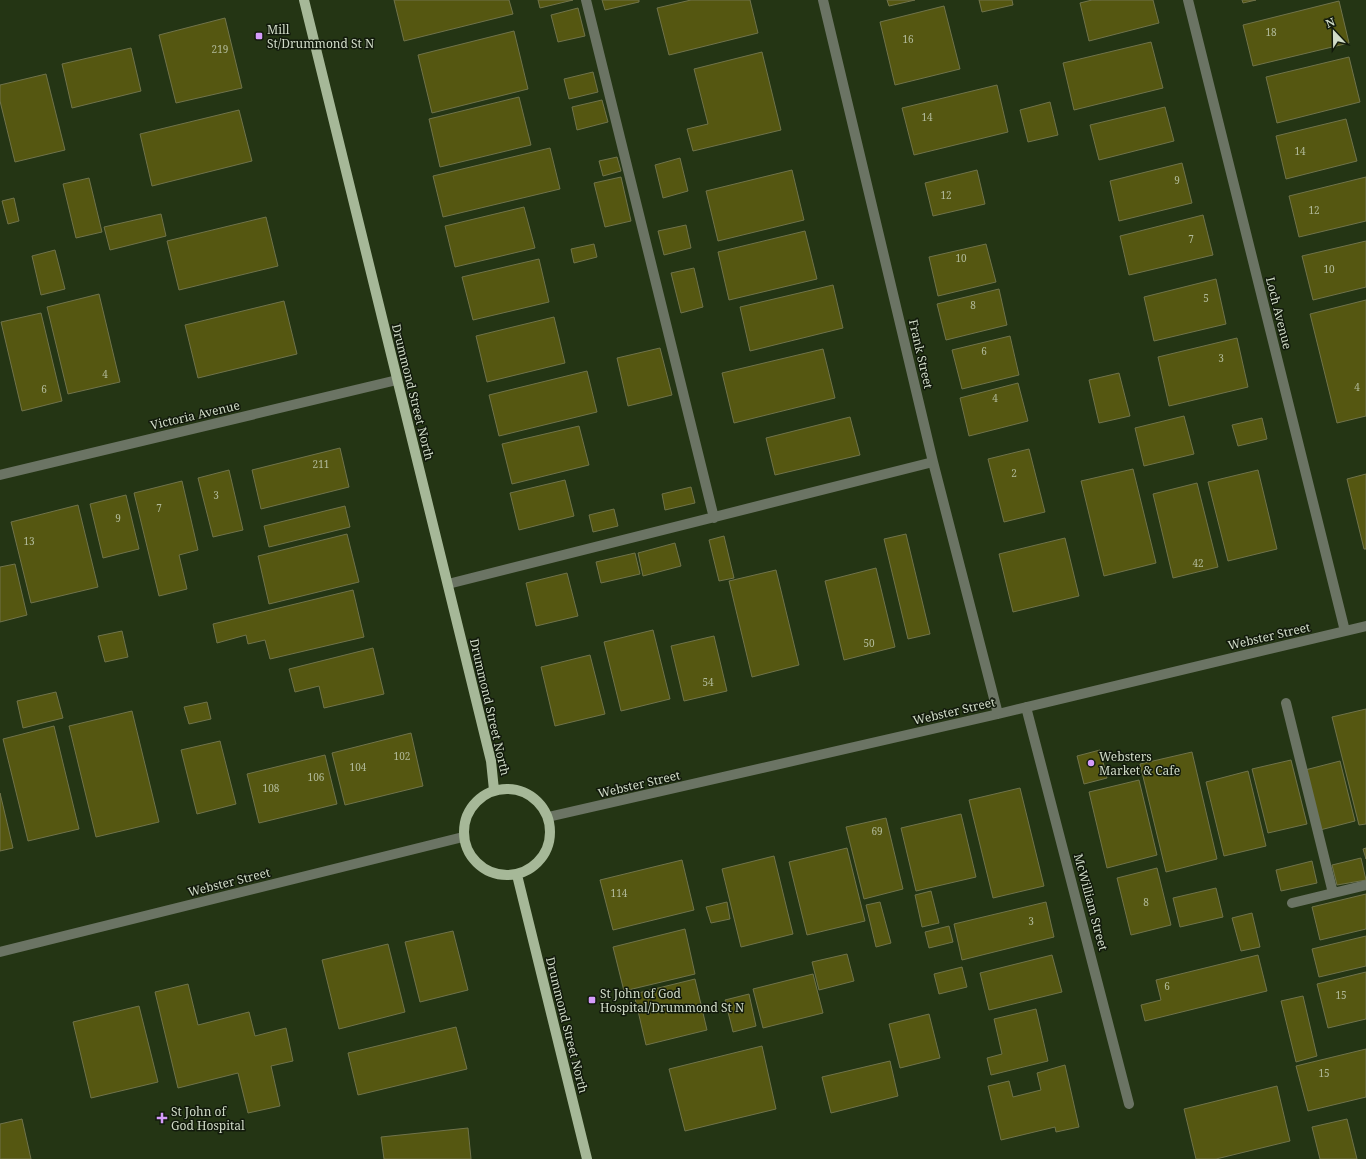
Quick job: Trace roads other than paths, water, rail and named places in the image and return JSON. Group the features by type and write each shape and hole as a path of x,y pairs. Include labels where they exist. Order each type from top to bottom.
{"main road":[{"name":"Drummond Street North","path":"304,0 491,761 494,790"},
{"path":"511,789 526,793 539,803 548,817 550,835 545,853 534,867 517,875 502,876 488,872 476,864 467,851 463,837 464,822 470,808 481,797 494,790 511,789"},
{"name":"Drummond Street North","path":"517,875 587,1159"}],"street":[{"path":"586,0 714,518"},
{"name":"Frank Street","path":"823,0 933,462 998,714"},
{"name":"Loch Avenue","path":"1188,0 1345,631"},
{"name":"Victoria Avenue","path":"0,475 397,380"},
{"path":"448,584 933,462"},
{"name":"Webster Street","path":"548,817 998,714 1366,626"},
{"path":"1286,703 1332,893"},
{"name":"McWilliam Street","path":"1026,707 1130,1104"},
{"name":"Webster Street","path":"0,952 463,837"},
{"path":"1292,903 1366,885"}],"place":[{"name":"Mill St/Drummond St N","path":"259,36"},
{"name":"Websters Market & Cafe","path":"1091,763"},
{"name":"St John of God Hospital/Drummond St N","path":"592,1000"},
{"name":"St John of God Hospital","path":"162,1118"}]}
